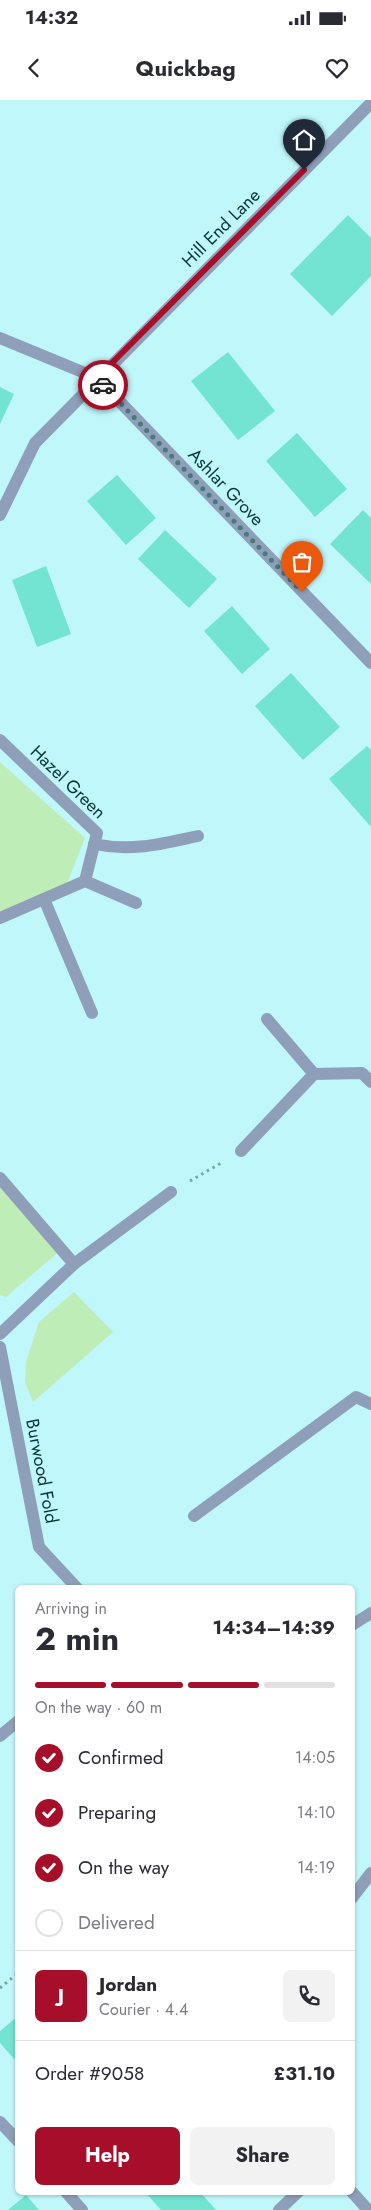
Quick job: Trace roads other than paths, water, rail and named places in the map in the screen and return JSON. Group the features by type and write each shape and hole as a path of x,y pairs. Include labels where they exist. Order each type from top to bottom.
{"street":[{"name":"Hill End Lane","path":"0,515 35,443 97,378 371,103"},
{"path":"0,338 97,378"},
{"name":"Ashlar Grove","path":"97,378 371,663"},
{"name":"Hazel Green","path":"0,740 96,834 85,882"},
{"path":"94,844 115,848 140,848 198,836"},
{"path":"0,918 85,882 136,903"},
{"path":"44,899 92,1013"},
{"path":"267,1019 314,1074"},
{"path":"241,1151 314,1074 362,1073 371,1082"},
{"path":"0,1178 74,1264"},
{"path":"0,1334 74,1264 170,1192"},
{"name":"Burwood Fold","path":"0,1347 39,1547 74,1585"},
{"path":"194,1516 356,1397 371,1404"},
{"path":"355,1623 371,1612"},
{"path":"0,1736 15,1724"},
{"path":"355,1894 371,1874"},
{"path":"0,2122 15,2138"},
{"path":"69,2195 82,2210"},
{"path":"279,2210 295,2195"},
{"path":"355,2195 368,2210"}]}
